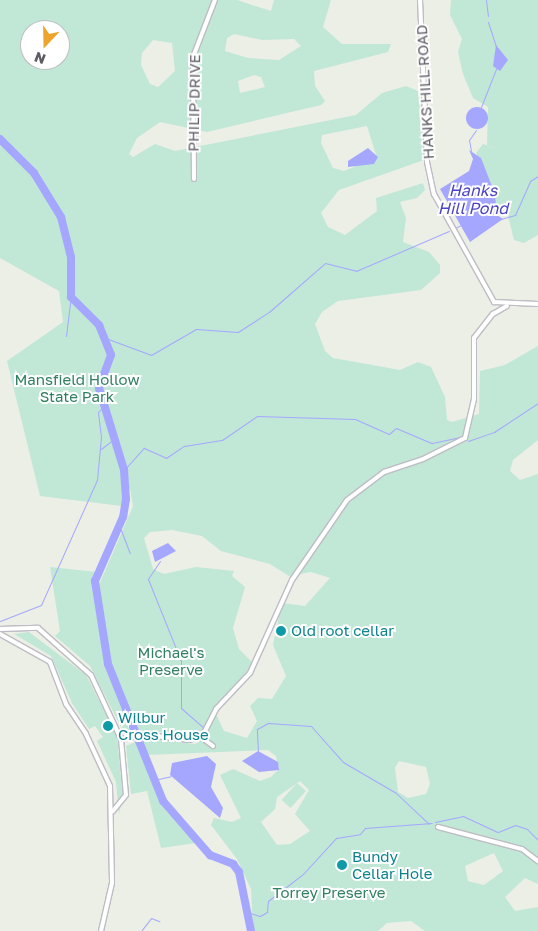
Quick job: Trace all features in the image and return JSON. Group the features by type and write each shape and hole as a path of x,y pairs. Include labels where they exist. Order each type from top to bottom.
{"street":[{"name":"PHILIP DRIVE","path":"194,179 193,58 215,0"},
{"name":"HANKS HILL ROAD","path":"420,0 430,179 440,209 494,302"},
{"path":"493,314 494,302 507,306 538,304"},
{"path":"200,737 216,709 250,673 288,587 347,500 384,472 423,459 465,438 474,394 473,342 493,314 507,306"},
{"path":"0,629 36,628 74,659 92,677 121,739 126,795 113,810"},
{"path":"0,634 50,662 66,704 102,766 113,810 112,883 102,931"},
{"path":"121,739 147,735 180,740 200,737 213,746"},
{"path":"438,827 522,849 538,861"}],"green space":[{"path":"0,0 237,0 271,11 274,0 331,0 323,27 342,44 391,44 388,52 314,71 315,86 325,101 321,105 207,132 160,122 137,138 129,154 133,157 155,144 175,151 356,115 382,93 406,86 418,91 424,160 339,190 321,213 328,227 345,235 377,211 376,198 423,183 425,190 417,198 400,202 406,218 403,242 429,252 440,265 440,273 421,290 338,301 322,312 315,324 325,351 333,358 400,370 418,362 431,367 445,397 447,420 452,422 479,414 480,371 505,365 538,346 538,440 513,460 510,471 520,480 538,474 538,884 525,878 505,897 515,911 538,907 538,931 425,931 411,921 387,923 378,931 253,931 251,889 237,859 211,825 214,818 232,822 241,818 220,775 233,769 260,781 271,777 279,769 276,756 268,750 146,755 156,790 182,824 203,842 161,848 147,791 131,794 126,746 144,738 195,744 199,742 198,733 187,737 148,730 124,733 90,666 55,636 60,631 50,567 97,572 95,604 100,627 105,625 99,585 133,506 130,488 122,506 40,496 7,361 63,322 59,291 0,258","holes":["234,34 262,40 294,39 301,46 279,60 248,58 225,51 227,38","153,40 172,43 175,71 158,87 150,84 141,65 142,53","254,75 261,77 265,87 240,93 238,81","367,126 377,158 344,171 333,168 321,143 322,135","172,530 202,536 221,551 270,564 289,576 311,572 330,578 305,606 282,603 273,645 286,676 272,699 258,698 250,706 257,721 247,738 224,731 215,712 253,663 239,649 233,628 245,587 232,576 234,571 196,567 164,574 153,569 144,538 150,532","399,761 426,767 430,784 426,794 408,798 398,792 395,768","300,781 309,790 295,814 310,831 290,844 277,845 261,822 275,809 277,797","494,853 503,871 484,885 468,881 465,866"]},
{"path":"451,0 538,0 538,235 524,243 514,240 508,216 497,215 495,194 476,153 483,144 501,150 487,145 488,107 473,98 463,74 458,52 462,39 450,15"},
{"path":"29,632 86,675 117,736 123,795 119,814 116,782 97,741 103,737 95,726 89,729 72,703 51,656 14,634"},
{"path":"297,783 306,791 291,808 282,800"}],"water":[{"path":"496,45 508,60 500,71 493,66"},
{"path":"477,107 485,110 488,118 485,126 477,129 469,126 466,118 469,110"},
{"path":"368,148 378,157 374,164 348,167 348,161"},
{"name":"Hanks Hill Pond","path":"469,150 481,158 495,194 497,215 503,219 470,242 440,189 469,171 473,159"},
{"path":"168,543 176,551 155,562 152,551"},
{"path":"258,751 278,762 279,770 259,772 242,761"},
{"path":"207,756 216,764 211,787 223,808 220,818 170,775 172,763"}],"waterway":[{"path":"486,0 488,16"},
{"path":"488,22 496,46"},
{"path":"481,107 496,69"},
{"path":"471,151 469,140 476,130"},
{"path":"0,139 34,173 61,217 71,257 71,297 99,325 111,355 99,388 124,470 126,499 123,517 95,581 108,664 163,801 210,855 233,864 239,872 251,931"},
{"path":"501,219 515,215 530,181 538,176"},
{"path":"455,228 461,225"},
{"path":"100,336 151,355 196,329 238,332 269,312 325,263 356,271 449,231"},
{"path":"66,336 71,297"},
{"path":"468,441 494,432 538,403"},
{"path":"0,621 41,605 97,480 101,437 98,412 102,408"},
{"path":"124,470 144,448 166,458 184,446 222,440 257,416 355,419 389,434 396,428 432,443 461,437"},
{"path":"101,449 114,439"},
{"path":"119,525 130,553"},
{"path":"160,561 148,579 181,661 181,708 203,727"},
{"path":"258,751 257,729 268,723 311,726 343,762 396,793 429,824"},
{"path":"154,780 171,776"},
{"path":"435,822 463,816 498,832 515,825 527,829 538,840"},
{"path":"245,893 250,913 260,916 267,912 268,901 303,874 336,838 360,834 365,828 432,823"},
{"path":"141,931 151,918 159,921"}],"place":[{"name":"Old root cellar","path":"281,631"},
{"name":"Wilbur Cross House","path":"108,726"},
{"name":"Bundy Cellar Hole","path":"342,865"}],"park label":[{"name":"Mansfield Hollow State Park","path":"77,388"},
{"name":"Michael's Preserve","path":"171,660"},
{"name":"Torrey Preserve","path":"329,893"}]}
